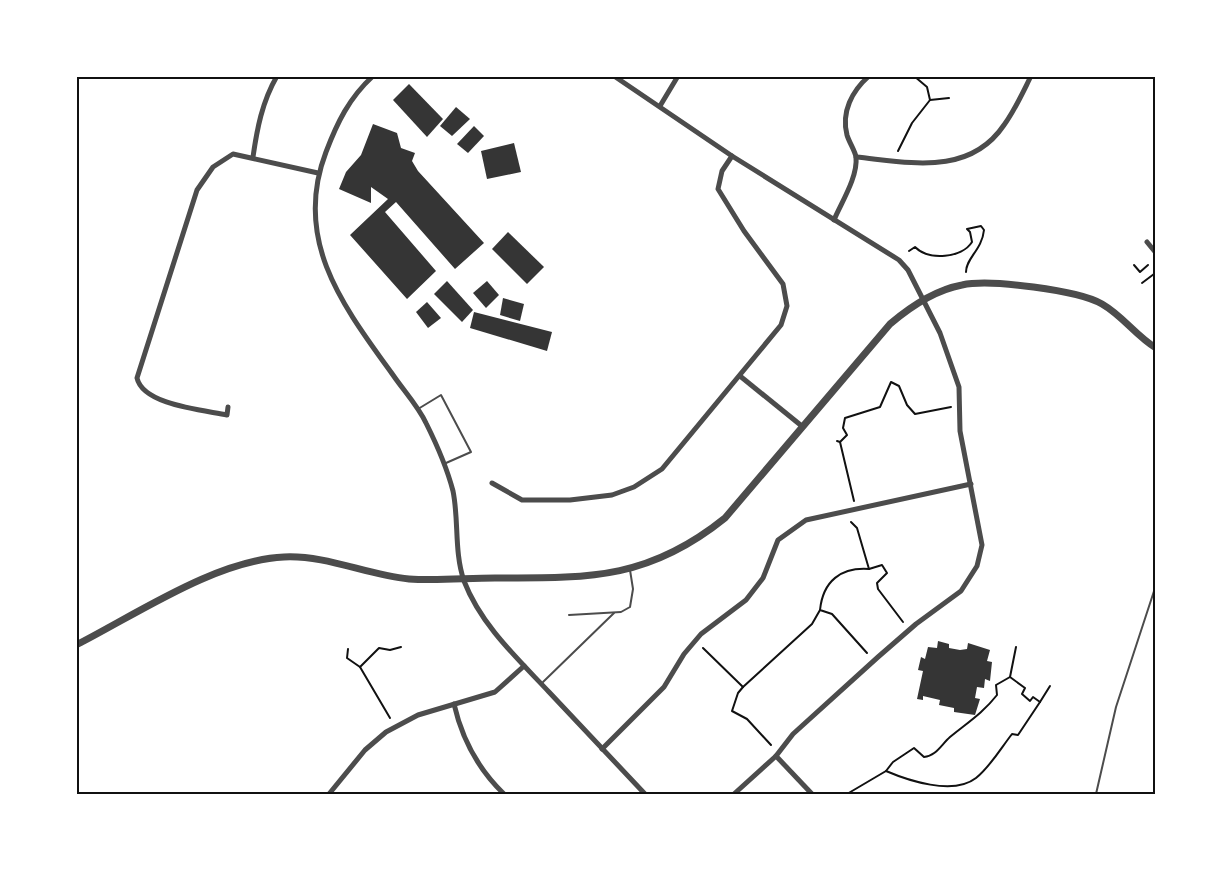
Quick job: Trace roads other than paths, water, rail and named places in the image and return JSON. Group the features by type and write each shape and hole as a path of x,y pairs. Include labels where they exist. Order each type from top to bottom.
{"street":[{"path":"253,158 259,120 269,90 277,76"},
{"path":"373,76 356,94 338,121 318,173 314,204 318,242 324,265 345,308 418,410 444,464 453,492 457,547 463,578 476,609 524,666 645,795"},
{"path":"614,76 732,156 899,260 908,270 924,300 951,359 959,387 960,431 982,544 977,566 967,584 916,624 810,718 793,734 776,756 734,795"},
{"path":"660,106 678,76"},
{"path":"834,220 851,179 856,157 847,134 847,110 858,85 869,76"},
{"path":"856,157 935,165 968,156 988,142 1004,126 1031,76"},
{"path":"228,407 227,415 153,398 142,389 137,378 201,182 213,167 233,154 318,173"},
{"path":"492,483 522,500 570,500 612,495 634,487 663,469 781,325 787,306 783,284 744,231 718,189 722,171 732,156"},
{"path":"1147,242 1155,253"},
{"path":"76,645 195,583 244,562 285,557 334,560 408,579 568,578 604,576 664,558 701,537 725,518 890,324 913,305 961,285 988,284 1072,292 1102,303 1155,348"},
{"path":"740,376 803,427"},
{"path":"602,749 664,687 684,654 700,634 746,600 763,578 778,540 806,520 971,484"},
{"path":"329,795 364,750 386,732 418,715 495,692 524,666"},
{"path":"454,704 460,728 470,749 491,781 504,795"},
{"path":"776,756 812,795"}],"lane":[{"path":"418,410 441,395 471,452 444,464"},
{"path":"569,615 614,613 630,607 633,589 630,570"},
{"path":"1096,795 1116,707 1155,585"},
{"path":"541,684 614,613"}]}
